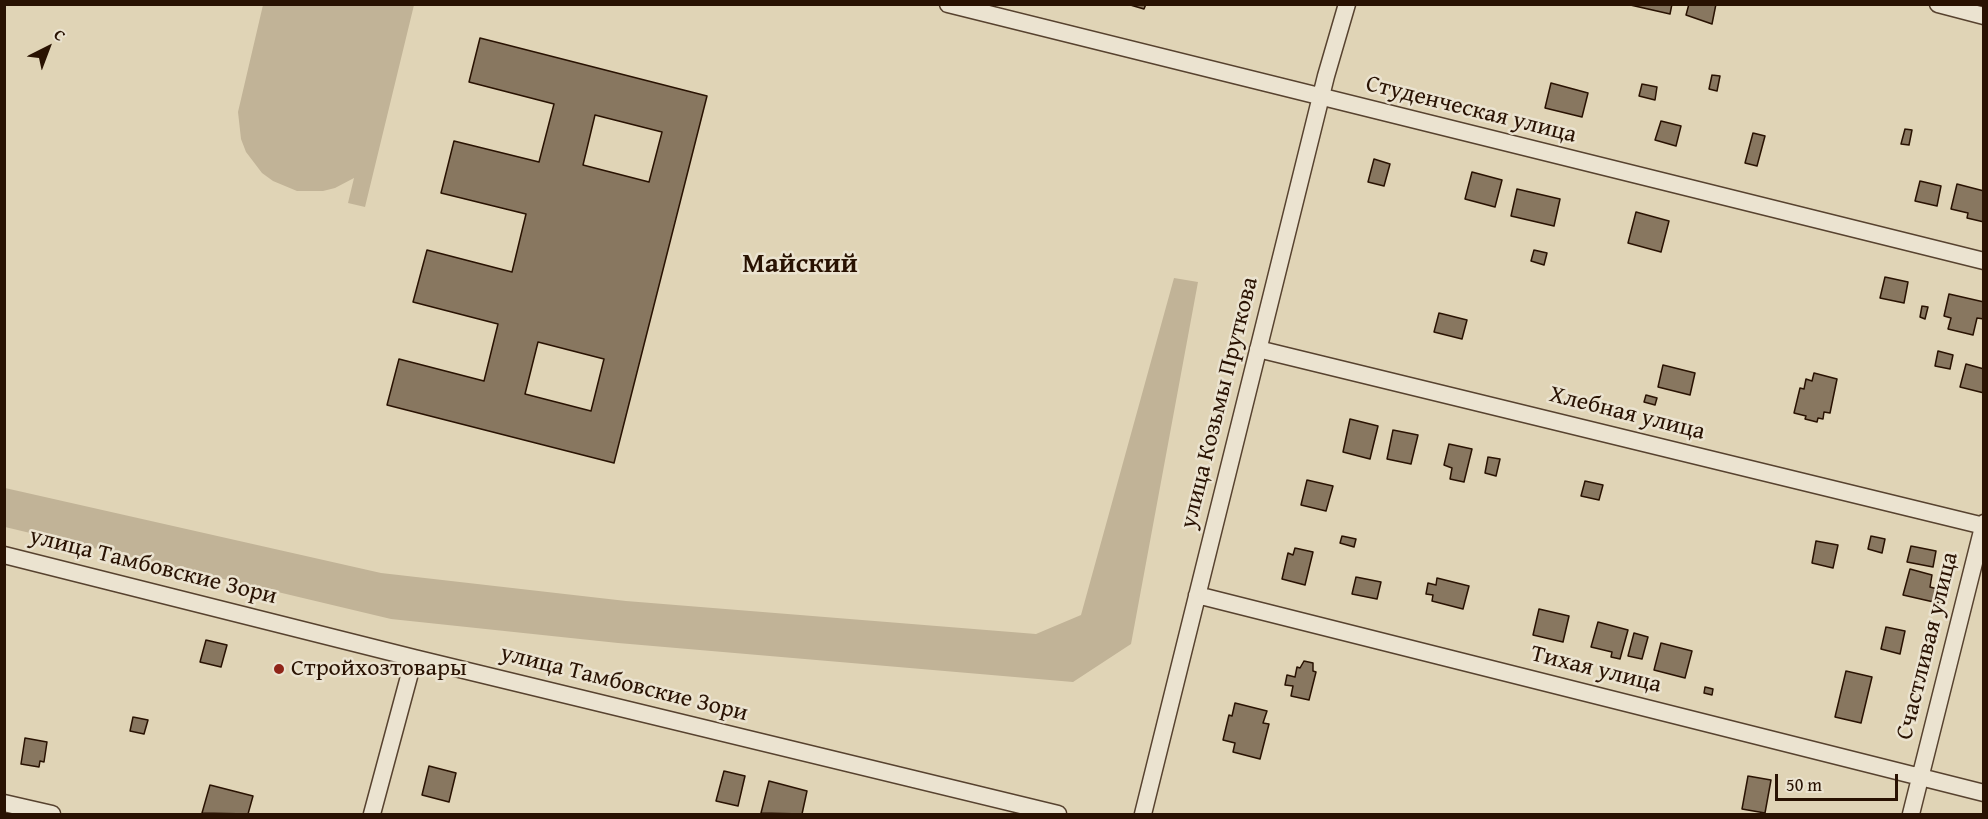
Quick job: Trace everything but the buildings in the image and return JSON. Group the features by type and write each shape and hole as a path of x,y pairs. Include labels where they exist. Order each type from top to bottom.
{"street":[{"name":"улица Козьмы Пруткова","path":"1143,814 1321,98 1347,4"},
{"path":"1938,4 1983,16"},
{"name":"Студенческая улица","path":"948,5 1983,261"},
{"name":"Хлебная улица","path":"1258,349 1983,525"},
{"name":"Счастливая улица","path":"1911,814 1983,525"},
{"name":"улица Тамбовские Зори","path":"4,555 414,658 1058,814"},
{"name":"Тихая улица","path":"1197,595 1983,793"},
{"path":"372,814 414,658"},
{"path":"4,803 52,814"}],"shaded area":[{"path":"263,5 414,5 365,207 348,203 354,178 335,188 323,191 297,191 273,181 262,173 246,152 241,139 238,112"},
{"path":"1174,278 1198,282 1131,644 1073,682 618,643 391,619 5,527 5,488 381,573 626,601 1036,634 1081,615"}],"place":[{"name":"Стройхозтовары","path":"279,669"}],"district":[{"name":"Майский","path":"800,265"}]}
